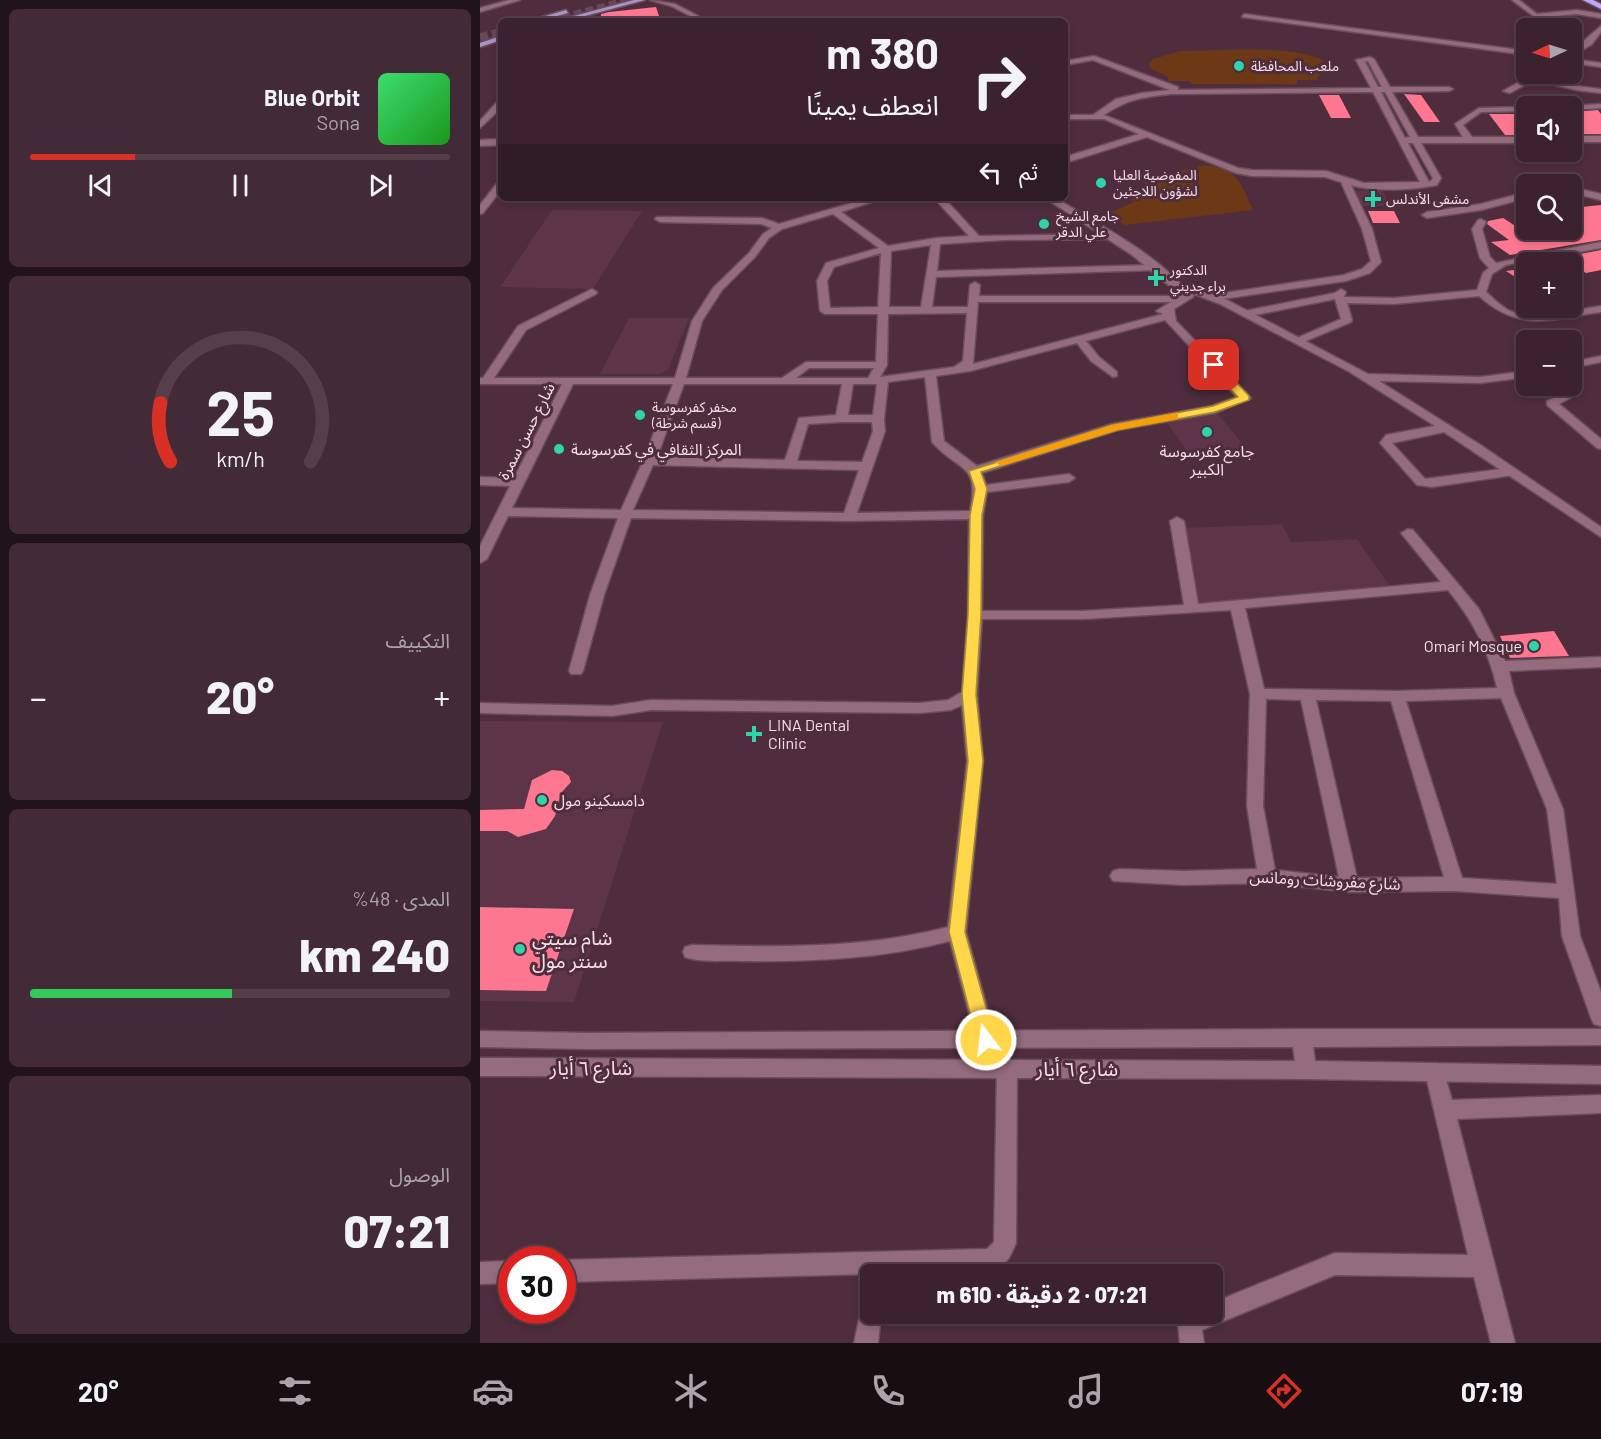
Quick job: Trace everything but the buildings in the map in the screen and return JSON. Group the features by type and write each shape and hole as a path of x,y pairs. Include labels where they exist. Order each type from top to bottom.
{"highway":[{"path":"1584,2 1601,7"}],"main road":[{"path":"543,18 613,0"},
{"path":"638,0 652,0"},
{"path":"570,18 642,0"},
{"path":"480,43 498,38"}],"street":[{"path":"480,10 517,0"},
{"path":"652,0 673,5 703,18"},
{"path":"674,0 705,18"},
{"path":"1515,0 1536,16 1588,8 1584,2"},
{"path":"1528,9 1601,16"},
{"path":"1244,16 1516,51"},
{"path":"1325,37 1336,28"},
{"path":"1582,47 1601,28"},
{"path":"1068,62 1094,58 1180,92"},
{"path":"1068,117 1096,116 1236,170 1252,173 1326,174 1363,186 1426,185 1434,183 1437,180 1370,59 1361,58 1400,140 1426,185"},
{"path":"1582,62 1601,65"},
{"path":"1508,91 1520,84"},
{"path":"1568,84 1599,93"},
{"path":"1096,116 1119,101 1142,95 1180,92 1449,89"},
{"path":"480,126 498,106"},
{"path":"1582,107 1601,106"},
{"path":"1469,140 1459,124 1476,111 1516,109"},
{"path":"1068,159 1147,134"},
{"path":"1582,139 1601,139"},
{"path":"1400,140 1516,140"},
{"path":"480,142 498,142"},
{"path":"932,274 1025,269 1048,284 1189,293 1215,297 1347,278 1366,271 1376,262 1367,229 1345,181"},
{"path":"480,211 498,188"},
{"path":"1582,192 1601,197"},
{"path":"1068,197 1180,276 1189,293"},
{"path":"1426,215 1480,207 1516,198"},
{"path":"576,671 597,595 626,512 649,461 680,380 697,321 706,303 752,255 766,236 779,227 867,201"},
{"path":"942,201 977,239"},
{"path":"1055,201 1189,293"},
{"path":"832,210 886,249"},
{"path":"660,219 762,221 779,227"},
{"path":"1481,222 1477,229 1485,258 1495,268"},
{"path":"1108,236 936,241 853,256 830,265 822,281 825,311 926,311 974,304 1048,284 1153,268"},
{"path":"926,311 936,241"},
{"path":"1481,293 1488,273 1503,263 1601,245"},
{"path":"849,517 879,431 878,381 886,249"},
{"path":"1301,340 1347,320 1340,298 1347,278"},
{"path":"969,362 975,285"},
{"path":"483,381 522,328 592,292"},
{"path":"483,381 878,381 958,369 1078,338 1169,312 1189,293"},
{"path":"1245,314 1323,297 1394,302 1481,293 1504,312 1517,316 1539,317 1601,309"},
{"path":"1215,297 1370,377 1601,533"},
{"path":"958,369 969,362 1169,312"},
{"path":"975,471 1116,428 1215,409 1245,398 1171,322 1169,312"},
{"path":"1078,338 1113,374"},
{"path":"1582,363 1601,359"},
{"path":"786,380 806,365 880,365"},
{"path":"930,374 938,442 975,471 981,489 976,515 975,615 969,694 975,761 957,932 986,1040"},
{"path":"1370,377 1480,380 1516,375"},
{"name":"شارع حسن سمرة","path":"480,559 569,381"},
{"path":"842,418 848,381"},
{"path":"1568,396 1551,404 1601,445"},
{"path":"790,464 803,421 842,418 878,419"},
{"path":"1445,428 1390,438 1386,443 1421,482 1432,483 1510,472"},
{"path":"649,461 867,466"},
{"path":"981,489 1069,478"},
{"path":"480,481 519,482"},
{"path":"504,512 849,517 976,515"},
{"path":"1177,521 1192,609"},
{"path":"1408,533 1474,612 1500,666 1506,693 1555,809 1567,892 1570,936 1601,1018"},
{"path":"975,615 1083,615 1192,609 1451,585"},
{"path":"1237,605 1258,694 1255,806 1267,876"},
{"path":"1500,666 1601,662"},
{"path":"1258,694 1397,696 1506,693"},
{"path":"480,708 612,711 651,705 755,705 920,708 951,705 969,694"},
{"path":"1307,694 1350,885"},
{"path":"1397,696 1455,884"},
{"name":"شارع مفروشات رومانس","path":"1119,876 1184,878 1267,876 1350,885 1455,884 1567,892"},
{"path":"692,952 806,954 921,943 957,932"},
{"path":"1301,1037 1307,1070"},
{"name":"شارع ٦ أيار","path":"480,1039 586,1041 1601,1037"},
{"name":"شارع ٦ أيار","path":"480,1067 1307,1070 1601,1075"},
{"path":"576,1271 989,1260 1000,1254 1005,1243 1007,1069"},
{"path":"1435,1072 1503,1343"},
{"path":"1443,1110 1601,1104"},
{"path":"1192,1343 1190,1324 1335,1264 1482,1266"},
{"path":"482,1278 498,1275"}],"shaded area":[{"name":"ملعب المحافظة","path":"1258,50 1300,53 1316,57 1328,64 1328,69 1317,77 1318,80 1297,80 1297,84 1191,84 1189,81 1169,81 1168,77 1151,69 1149,64 1153,59 1181,51"},
{"path":"1204,165 1224,170 1236,178 1253,210 1125,225 1107,214 1134,202 1126,192 1147,185 1142,181"},
{"name":"مشفى الأندلس","path":"1356,191 1383,191 1390,206 1362,206"},
{"path":"552,210 642,211 593,289 500,287"},
{"path":"629,318 689,318 668,370 660,374 600,374"},
{"path":"1217,413 1245,447 1190,456 1167,422"},
{"path":"1282,524 1291,542 1357,539 1389,585 1199,604 1183,528"},
{"path":"480,721 663,722 574,1002 480,1001"}],"tunnel":[{"path":"562,18 630,0"},
{"path":"480,37 498,33"}],"slow traffic":[{"path":"1001,462 1116,428 1175,416"}],"place":[{"name":"ملعب المحافظة","path":"1239,66"},
{"name":"المفوضية العليا لشؤون اللاجئين","path":"1101,183"},
{"name":"مشفى الأندلس","path":"1373,199"},
{"name":"جامع الشيخ علي الدقر","path":"1044,224"},
{"name":"الدكتور براء جديني","path":"1156,278"},
{"name":"مخفر كفرسوسة (قسم شرطة)","path":"640,415"},
{"name":"جامع كفرسوسة الكبير","path":"1207,432"},
{"name":"المركز الثقافي في كفرسوسة","path":"559,449"},
{"name":"Omari Mosque","path":"1534,646"},
{"name":"LINA Dental Clinic","path":"754,734"},
{"name":"دامسكينو مول","path":"542,800"},
{"name":"شام سيتي سنتر مول","path":"520,949"}],"route":[{"path":"986,1040 957,932 975,761 969,694 975,615 976,515 981,489 975,471 1053,445 1116,428 1215,409 1245,398 1214,365"}]}
